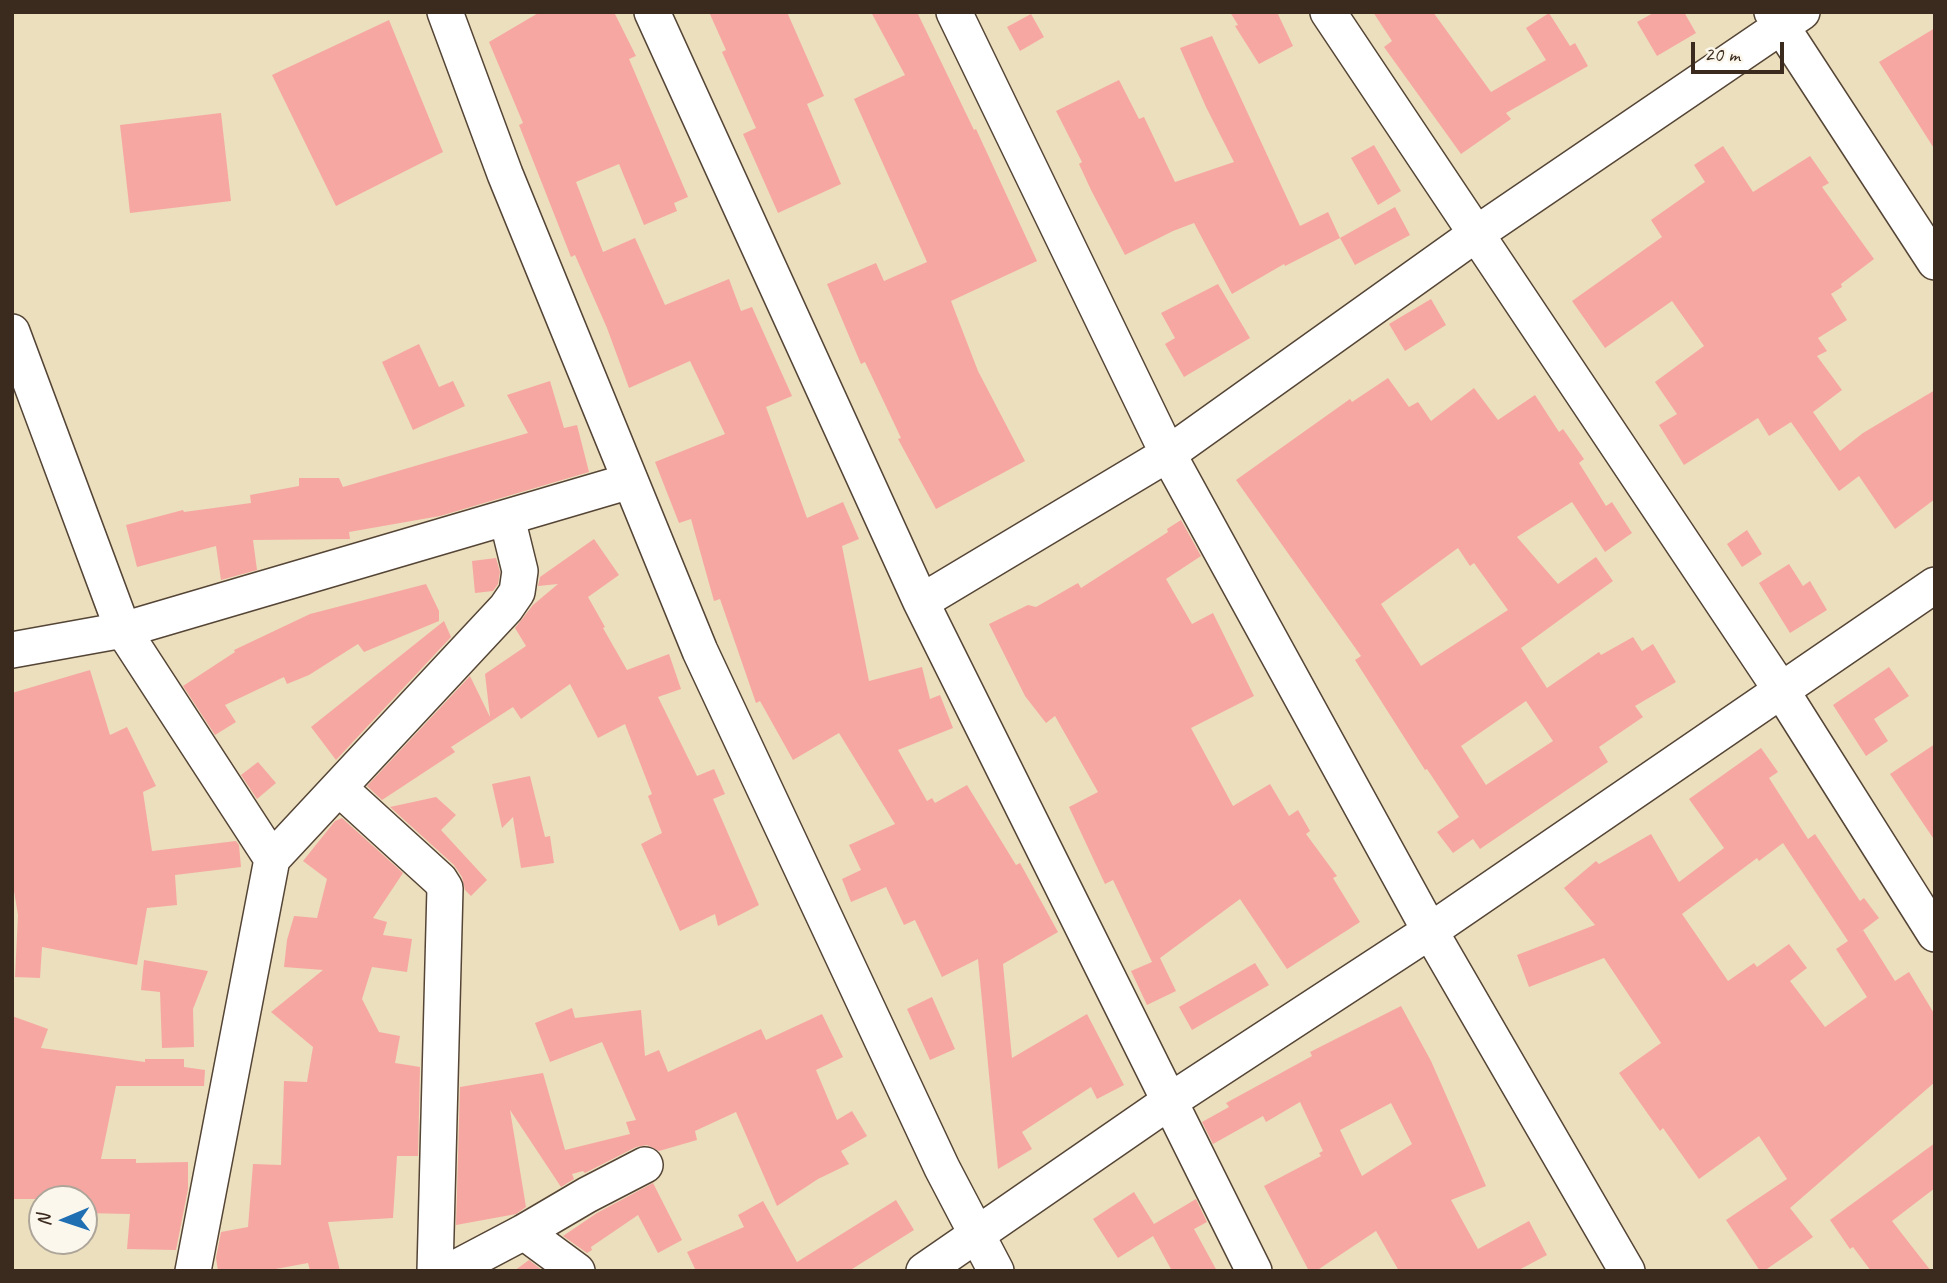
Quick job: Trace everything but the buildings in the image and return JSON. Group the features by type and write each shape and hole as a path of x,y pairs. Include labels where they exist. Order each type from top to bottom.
{"street":[{"path":"445,12 505,174 699,651 936,1155 996,1271"},
{"path":"652,12 921,602 1254,1271"},
{"path":"954,12 1168,454 1430,931 1627,1271"},
{"path":"1328,12 1782,690 1935,934"},
{"path":"921,602 1168,454 1785,17 1935,262"},
{"path":"12,332 123,629 272,859"},
{"path":"12,650 123,629 630,481"},
{"path":"193,1271 272,859 506,608 517,592 520,571 507,518"},
{"path":"924,1271 1170,1101 1430,931 1935,585"},
{"path":"339,788 440,880 445,888 435,1271"},
{"path":"450,1271 645,1165"},
{"path":"524,1233 577,1271"}]}
